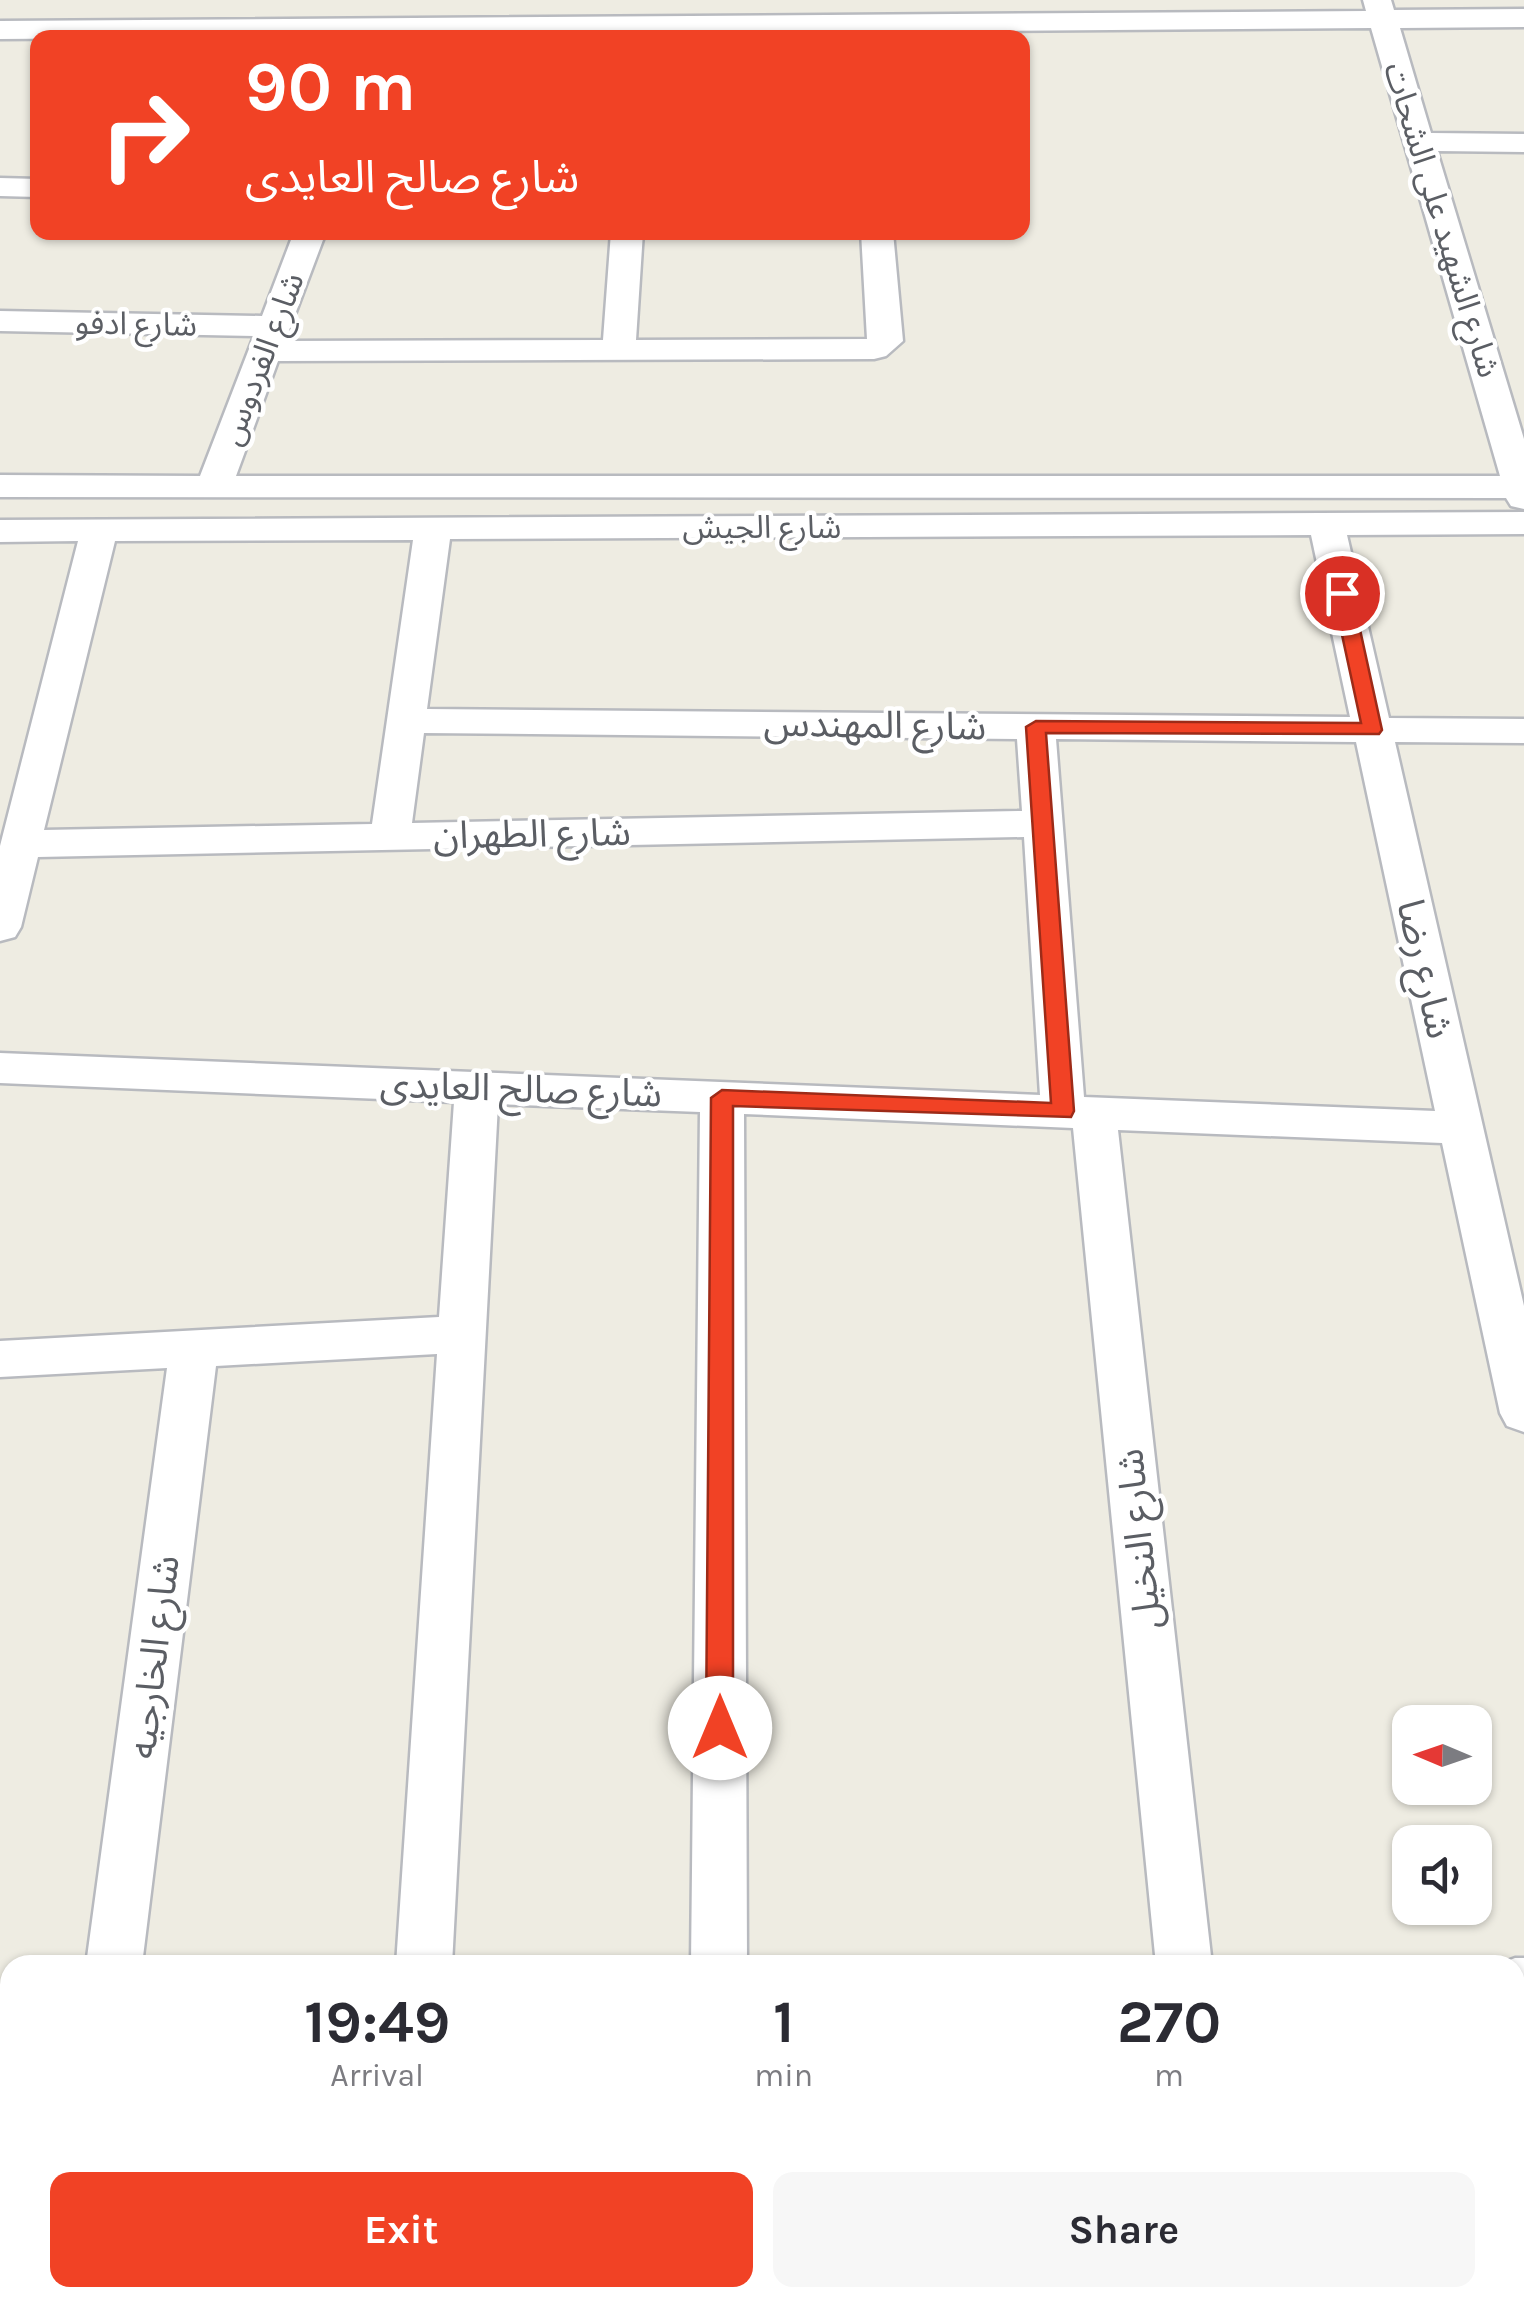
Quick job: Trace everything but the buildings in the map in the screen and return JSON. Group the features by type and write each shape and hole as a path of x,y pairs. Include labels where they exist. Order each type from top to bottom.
{"street":[{"path":"875,30 1014,12 1379,10 1524,18"},
{"name":"شارع الشهيد على الشحات","path":"1379,10 1523,490"},
{"path":"0,30 272,14 353,30"},
{"path":"1419,142 1524,143"},
{"path":"0,187 30,188"},
{"name":"شارع الفردوس","path":"214,486 307,240"},
{"path":"619,350 627,240"},
{"name":"شارع ادفو","path":"0,321 269,338 619,350 862,350 882,346 886,341 878,240"},
{"path":"276,530 284,485"},
{"name":"شارع الجيش","path":"0,486 1523,490"},
{"name":"شارع الجيش","path":"0,531 1524,523"},
{"name":"شارع رضا","path":"1327,524 1524,1413"},
{"path":"390,836 432,529"},
{"path":"0,927 100,530"},
{"name":"شارع المهندس","path":"406,721 1524,731"},
{"name":"شارع النخيل","path":"1036,727 1043,824 1183,1955"},
{"name":"شارع الطهران","path":"21,844 1043,824"},
{"name":"شارع صالح العايدى","path":"0,1068 1461,1128"},
{"path":"425,1955 477,1088"},
{"path":"719,1955 722,1098"},
{"path":"0,1359 465,1334"},
{"name":"شارع الخارجيه","path":"115,1955 194,1349"}],"route":[{"path":"720,1728 722,1098 1063,1111 1036,727 1372,730 1342,593"}]}
